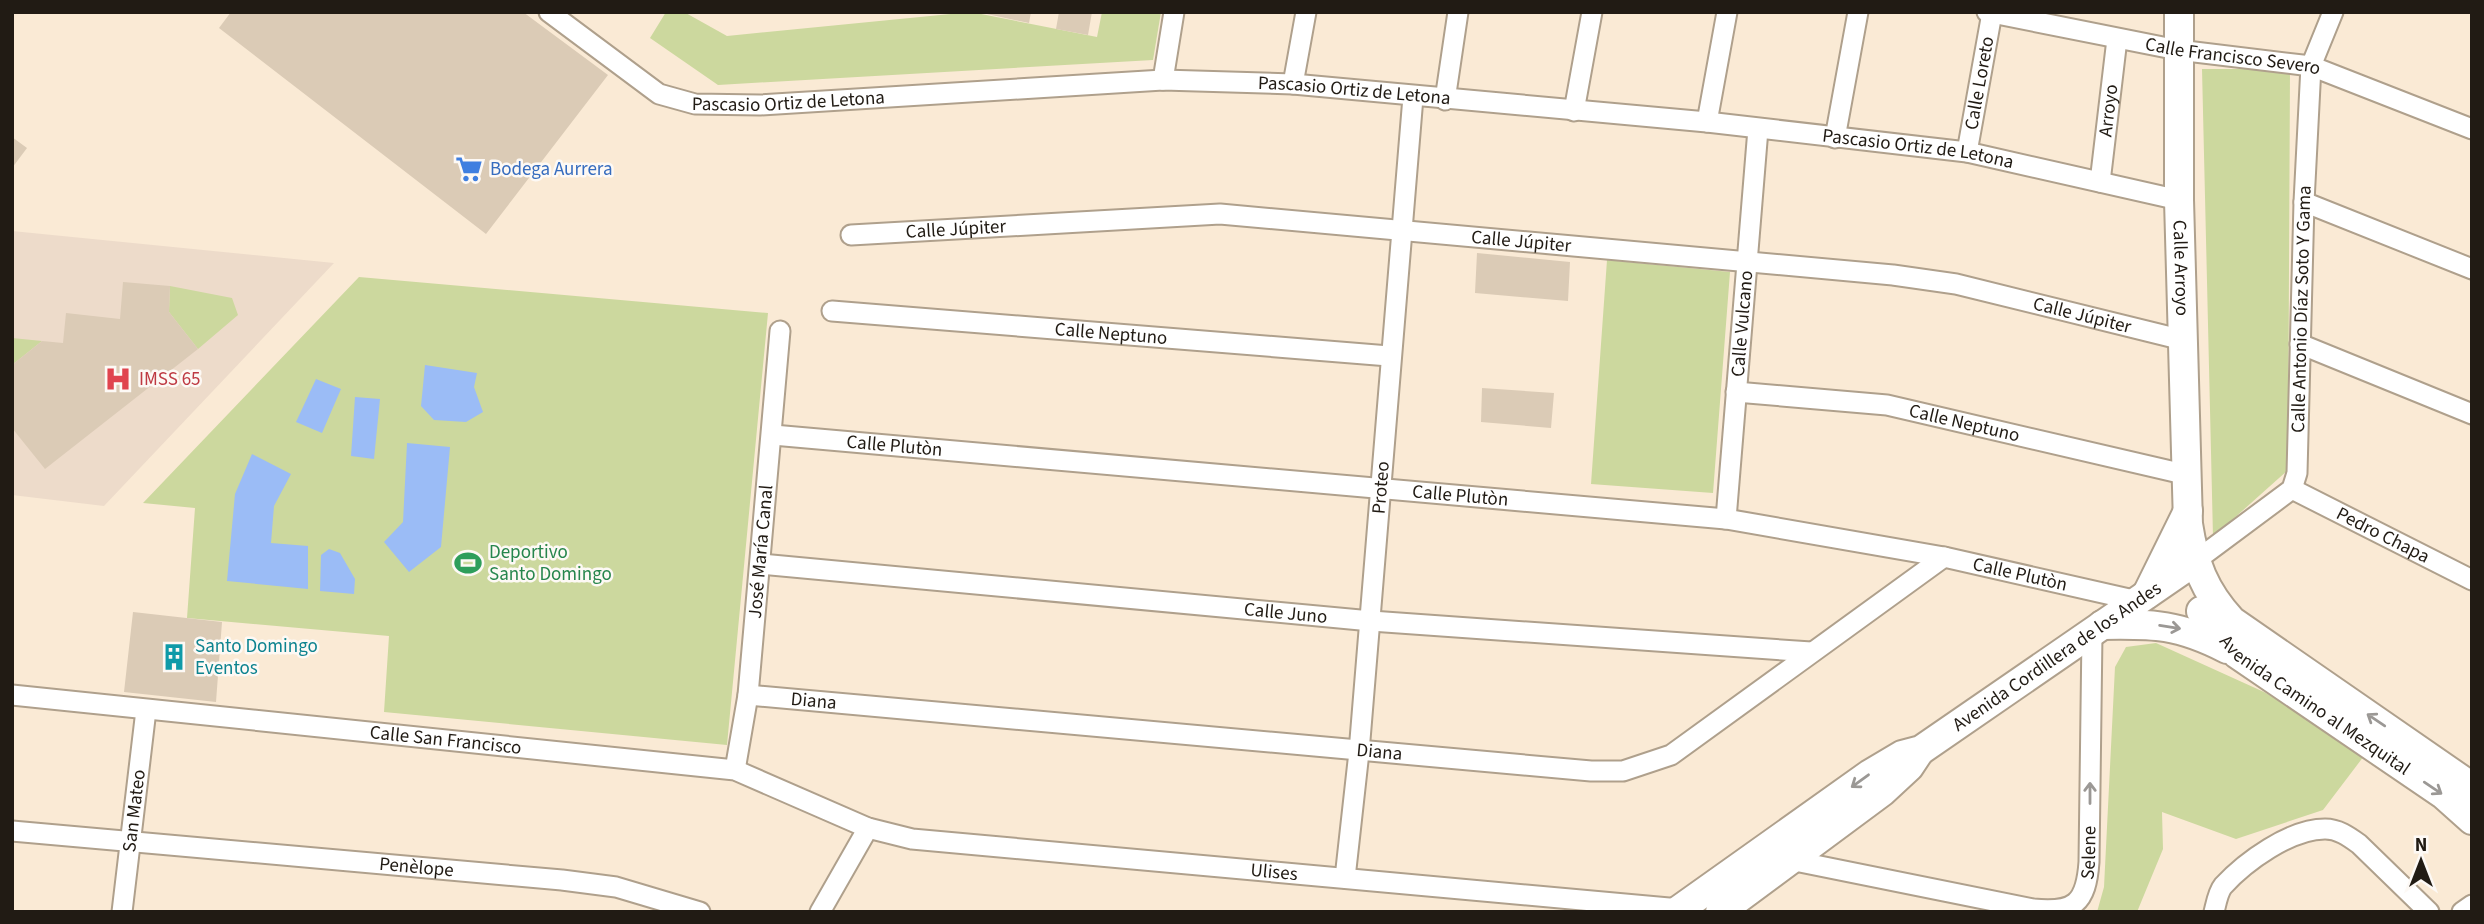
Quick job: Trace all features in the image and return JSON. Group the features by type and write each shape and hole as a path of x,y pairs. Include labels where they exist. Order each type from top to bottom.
{"street":[{"name":"Pascasio Ortiz de Letona","path":"549,12 659,94 695,104 760,105 1163,80 1293,85 1707,122 1967,152 2179,200"},
{"path":"1163,80 1174,12"},
{"path":"1293,85 1306,12"},
{"path":"1445,100 1458,12"},
{"path":"1574,111 1592,12"},
{"path":"1707,122 1727,12"},
{"path":"1835,138 1858,12"},
{"name":"Calle Arroyo","path":"2179,12 2179,200 2188,475 2188,576"},
{"name":"Calle Antonio Díaz Soto Y Gama","path":"2292,489 2298,459 2304,202 2311,66 2333,12"},
{"name":"Calle Francisco Severo","path":"1989,13 2178,50 2311,66 2472,129"},
{"name":"Calle Loreto","path":"1967,152 1989,13"},
{"name":"Arroyo","path":"2100,182 2117,38"},
{"name":"Proteo","path":"1345,878 1371,621 1400,229 1413,97"},
{"name":"Calle Vulcano","path":"1726,519 1758,129"},
{"path":"2304,202 2472,269"},
{"name":"Calle Júpiter","path":"851,235 1220,214 1845,269 1956,284 2183,340"},
{"name":"Calle Neptuno","path":"832,311 1390,356"},
{"name":"José María Canal","path":"735,770 748,695 773,435 780,331"},
{"path":"2300,344 2472,414"},
{"name":"Calle Neptuno","path":"1736,392 1887,405 2188,475"},
{"name":"Calle Plutòn","path":"773,435 1726,519 1944,557 2142,598"},
{"path":"2188,576 2292,489"},
{"name":"Pedro Chapa","path":"2292,489 2472,580"},
{"path":"2142,598 2188,518"},
{"name":"Diana","path":"748,695 1359,752 1591,771 1623,771 1671,755 1944,557"},
{"name":"Calle Juno","path":"761,564 1371,621 1811,652"},
{"name":"Avenida Cordillera de los Andes","path":"1678,910 1870,774 1902,755 1921,750 2142,598 2188,576"},
{"name":"Avenida Camino al Mezquital","path":"2188,576 2232,621 2472,787"},
{"name":"Avenida Camino al Mezquital","path":"2188,576 2237,654 2444,795 2472,820"},
{"path":"2097,629 2171,625 2196,633 2237,654"},
{"name":"Selene","path":"1790,860 1968,904 2057,911 2073,905 2081,897 2089,862 2097,629"},
{"name":"Calle San Francisco","path":"12,695 735,770 868,828"},
{"name":"San Mateo","path":"122,912 146,710"},
{"name":"Avenida Cordillera de los Andes","path":"1720,912 1882,792 1909,767 1921,750"},
{"path":"820,912 868,828"},
{"name":"Ulises","path":"868,828 912,839 963,845 1678,910"},
{"path":"2214,912 2221,888 2260,853 2311,831 2324,829 2346,834 2429,912"},
{"name":"Penèlope","path":"12,831 130,844 576,882 616,887 700,912"},
{"path":"2462,912 2472,905"}],"shaded area":[{"name":"IMSS 65","path":"12,231 334,263 104,506 12,495"}],"green space":[{"path":"666,12 684,12 727,36 971,12 1097,37 1102,12 1161,12 1153,60 718,85 650,38"},
{"path":"2202,69 2290,69 2288,470 2213,537"},
{"path":"1607,260 1730,272 1713,493 1591,484"},
{"name":"Deportivo Santo Domingo","path":"359,277 768,313 727,745 384,712 389,636 187,618 195,508 143,503"},
{"path":"170,286 232,298 238,315 198,349 169,312"},
{"path":"12,338 42,341 12,365"},
{"path":"2156,643 2264,692 2367,752 2323,810 2236,839 2162,812 2163,849 2137,912 2097,912 2104,887 2115,667 2126,647"}],"water":[{"path":"425,365 477,373 474,387 483,412 466,422 434,420 421,406"},
{"path":"316,379 341,389 322,433 296,422"},
{"path":"355,397 380,399 374,459 351,456"},
{"path":"407,443 450,447 441,547 409,572 384,542 403,522"},
{"path":"252,454 291,474 274,506 271,543 308,546 308,589 227,581 235,494"},
{"path":"329,549 340,553 355,579 354,594 320,591 321,555"}],"building":[{"name":"Bodega Aurrera","path":"231,12 523,12 608,75 486,234 219,28"},
{"path":"978,12 1031,12 1029,23"},
{"path":"1059,12 1092,12 1088,35 1056,29"},
{"path":"12,137 27,148 12,168"},
{"path":"1477,253 1570,262 1568,301 1475,293"},
{"path":"123,282 170,286 169,312 198,349 45,469 12,428 12,365 42,341 63,343 66,313 120,319"},
{"path":"1482,388 1554,393 1551,428 1481,422"},
{"name":"Santo Domingo Eventos","path":"133,612 222,622 216,702 124,692"}],"place":[{"name":"Bodega Aurrera","path":"469,169"},
{"name":"IMSS 65","path":"118,379"},
{"name":"Deportivo Santo Domingo","path":"468,563"},
{"name":"Santo Domingo Eventos","path":"174,657"}]}
